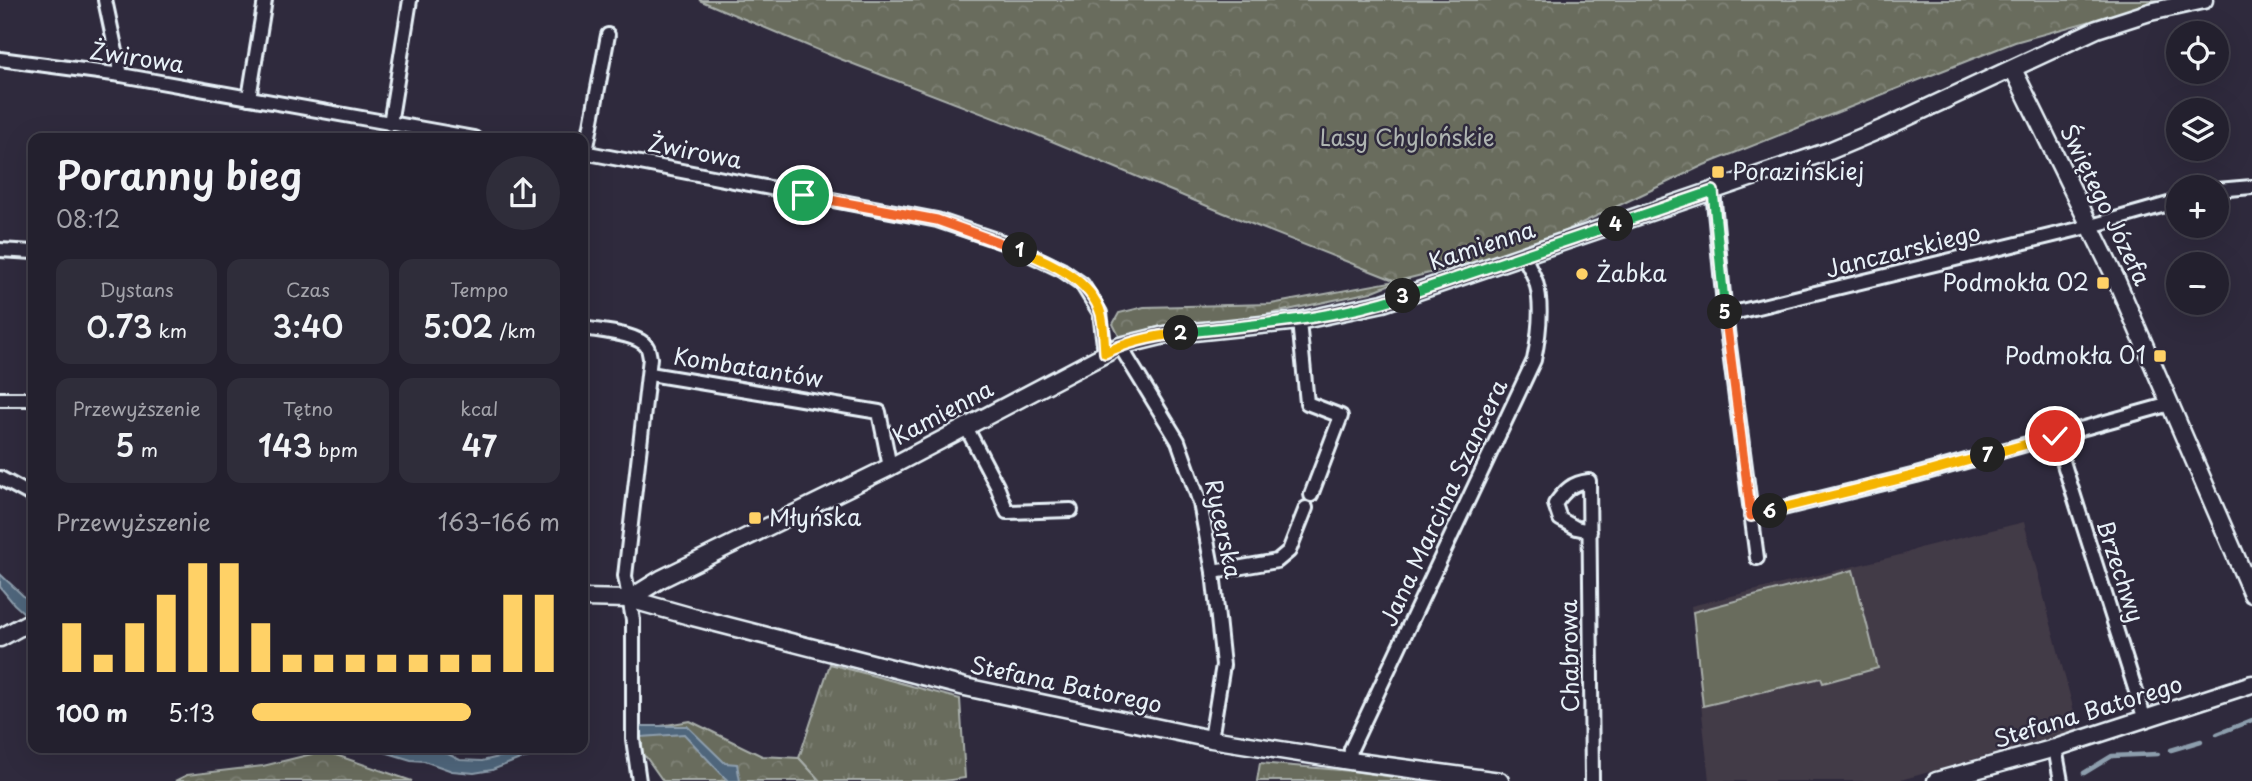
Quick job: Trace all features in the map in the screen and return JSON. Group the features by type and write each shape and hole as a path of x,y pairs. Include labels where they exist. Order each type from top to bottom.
{"street":[{"path":"105,0 121,75"},
{"path":"249,98 265,0"},
{"path":"390,124 410,0"},
{"name":"Kamienna","path":"629,599 661,579 890,467 1112,349 1165,335 1298,321 1384,303 1829,151 2096,29 2150,12 2204,0"},
{"name":"Żwirowa","path":"588,133 608,35"},
{"name":"Żwirowa","path":"0,60 121,75 444,133"},
{"name":"Świętego Józefa","path":"2013,69 2091,226 2252,594"},
{"name":"Żwirowa","path":"588,153 937,220 1008,244 1062,270 1082,285 1101,313 1112,349"},
{"path":"2229,189 2252,187"},
{"path":"1713,191 1757,558"},
{"name":"Janczarskiego","path":"1726,315 2091,226 2166,205"},
{"path":"0,250 28,252"},
{"name":"Jana Marcina Szancera","path":"1350,761 1351,748 1534,360 1538,344 1538,294 1535,279 1524,256"},
{"path":"1298,321 1307,403 1341,416 1311,495"},
{"name":"Kombatantów","path":"588,329 639,341 647,347 650,374 879,412 890,467"},
{"name":"Rycerska","path":"1112,349 1178,441 1200,503 1213,572 1223,665 1212,739"},
{"path":"639,781 633,739 633,620 625,576 650,374"},
{"path":"0,398 28,399"},
{"path":"1751,516 1916,475 2170,404"},
{"path":"966,427 997,486 1007,512 1071,510"},
{"name":"Brzechwy","path":"2055,436 2145,720"},
{"path":"0,478 28,493"},
{"path":"1213,572 1277,561 1289,551 1306,508"},
{"name":"Chabrowa","path":"1590,531 1592,781"},
{"name":"Stefana Batorego","path":"588,598 629,599 965,687 1212,739 1500,781"},
{"path":"0,638 28,623"},
{"name":"Stefana Batorego","path":"1937,781 2055,748 2252,684"},
{"path":"2055,748 2061,781"}],"shaded area":[{"path":"2024,522 2079,730 1897,781 1709,781 1691,606"}],"green space":[{"name":"Lasy Chylońskie","path":"699,0 2167,0 2015,42 1704,165 1529,248 1398,281 1371,292 1251,318 1164,325 1120,338 1113,324 1119,313 1144,307 1271,304 1396,281"},
{"path":"1853,570 1878,668 1823,683 1821,678 1703,706 1693,612"},
{"path":"830,664 960,699 965,778 944,781 820,781 799,758"},
{"path":"690,721 762,756 799,758 820,781 663,781 646,757 636,752 636,730"},
{"path":"316,753 330,753 412,781 175,781 187,775 263,766"},
{"path":"1260,763 1352,771 1420,781 1257,781"}],"water":[{"path":"0,574 28,600 28,617 14,604 0,587"},
{"path":"641,726 687,726 725,763 737,764 740,781 728,781 684,734 641,737"},
{"path":"388,753 446,753 460,760 482,761 516,753 548,753 474,773 452,771 424,761"}],"waterway":[{"path":"2217,734 2252,720"},
{"path":"2171,750 2201,741"},
{"path":"2084,773 2112,756 2158,754"}],"place":[{"name":"Porazińskiej","path":"1718,172"},
{"name":"Żabka","path":"1582,274"},
{"name":"Podmokła 02","path":"2103,283"},
{"name":"Podmokła 01","path":"2160,356"},
{"name":"Młyńska","path":"755,518"}],"route":[{"path":"803,195 937,220 1034,255 1062,270 1082,285 1091,296 1101,313 1105,353 1138,340 1165,335 1298,321 1384,303 1713,191 1751,516 1916,475 2055,436"}]}
